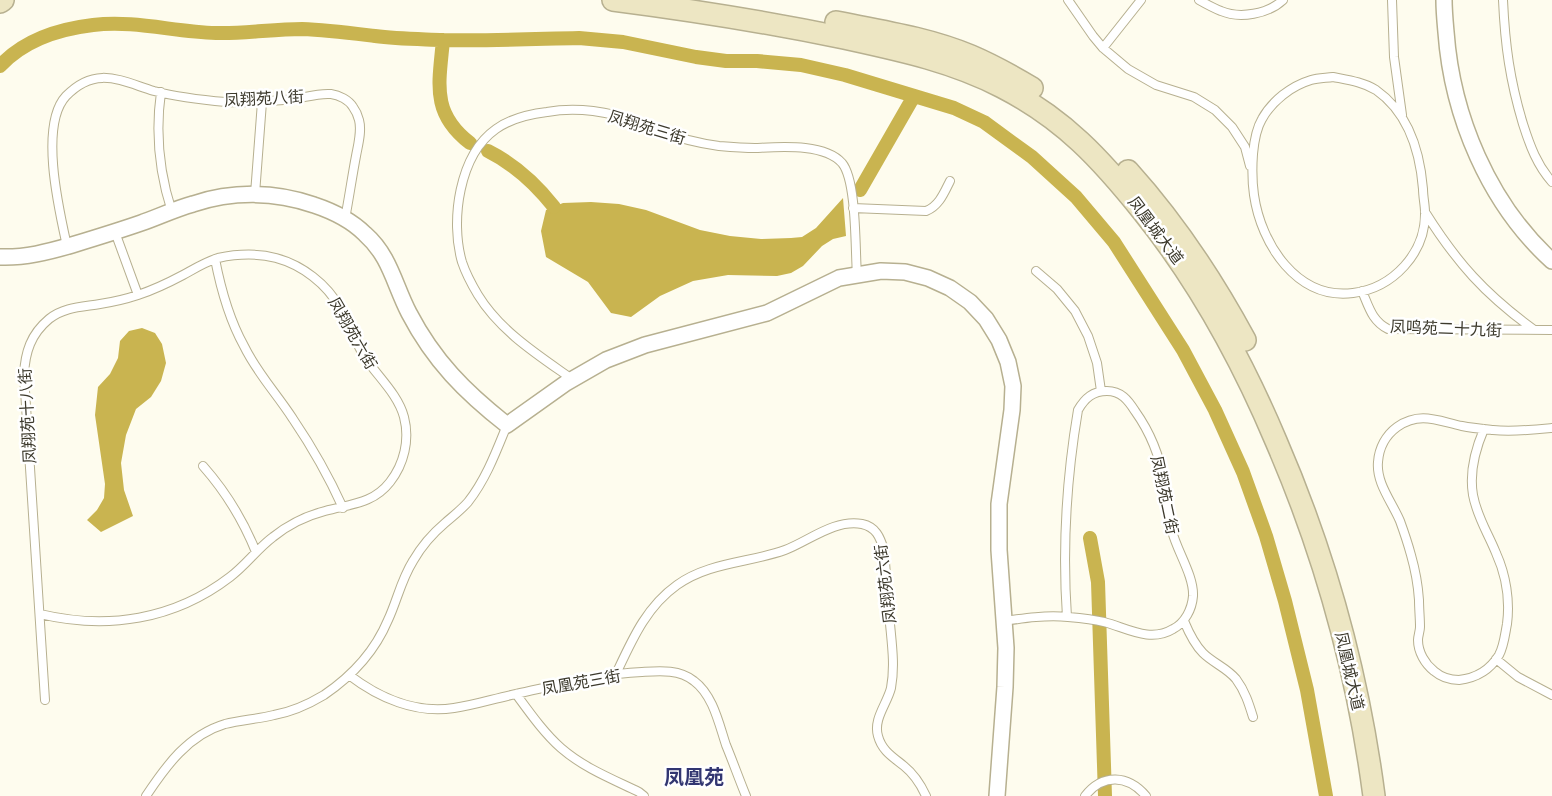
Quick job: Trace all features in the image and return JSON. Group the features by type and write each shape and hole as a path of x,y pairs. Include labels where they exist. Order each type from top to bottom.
{"main road":[{"name":"凤凰城大道","path":"613,0 747,19 936,60 987,80 1032,105 1077,137 1100,160 1162,235 1193,279 1242,366 1268,421 1314,538 1336,610 1358,702 1374,796"},
{"name":"凤凰城大道","path":"711,0 772,9 896,34 935,44 1005,72 1067,111 1099,139 1151,197 1196,257 1234,320 1268,387 1312,492 1331,546 1360,646 1374,711 1388,796"}],"street":[{"path":"1444,0 1447,49 1455,91 1468,132 1486,172 1508,211 1535,246 1552,261"},
{"path":"0,257 46,252 115,232 212,198 255,194 301,201 345,219 365,233 381,251 428,345 452,376 480,404 507,425 572,379 606,360 666,339 767,313 839,278 881,271 905,272 943,284 970,302 986,319 999,340 1008,362 1012,386 1012,410 999,504 999,550 1006,648 997,796"}],"lane":[{"path":"1068,0 1093,36 1115,59 1141,77 1171,91 1194,98 1215,110 1232,127 1245,147 1252,171"},
{"path":"1103,48 1141,0"},
{"path":"1199,0 1223,12 1243,15 1263,12 1283,0"},
{"path":"1392,0 1394,57 1403,119"},
{"path":"1503,0 1505,44 1515,97 1531,149 1539,166 1552,182"},
{"name":"凤翔苑八街","path":"67,246 58,207 53,167 53,127 56,111 64,98 76,87 90,80 106,77 121,79 161,92 213,101 262,102 321,94 333,94 344,98 353,106 360,121 345,219"},
{"path":"1333,77 1355,80 1375,89 1392,103 1403,119 1418,154 1425,212 1423,232 1416,251 1404,267 1389,280 1371,289 1352,293 1332,292 1313,287 1281,262 1271,245 1260,222 1254,196 1252,171 1254,145 1261,120 1274,102 1291,88 1311,80 1333,77"},
{"path":"161,92 157,124 158,155 163,183 172,212"},
{"path":"255,194 262,102"},
{"name":"凤翔苑三街","path":"572,379 502,325 479,297 462,261 457,217 462,183 470,162 478,147 490,134 498,127 519,119 550,111 587,111 615,115 683,139 712,145 818,150 834,156 847,169 849,178 857,274"},
{"path":"853,208 926,211 937,204 950,181"},
{"path":"1425,212 1442,240 1469,274 1508,311 1534,330"},
{"path":"115,232 138,295"},
{"name":"凤翔苑六街","path":"138,295 168,283 215,259 236,255 276,258 296,266 328,291 340,307 364,356 396,399 404,416 407,433 402,460 389,483 376,495 360,504 343,508"},
{"path":"40,614 60,619 100,622 142,618 161,613 214,589 245,565 256,552 282,530 296,522 343,508 309,443 244,347 229,313 215,259"},
{"path":"1036,271 1057,289 1075,311 1088,336 1097,363 1101,391 1091,394 1078,410 1072,444 1065,513 1064,570 1067,616"},
{"name":"凤鸣苑二十九街","path":"1362,291 1373,317 1379,325 1388,329 1552,330"},
{"name":"凤翔苑十八街","path":"45,700 24,358 34,335 51,317 65,310 138,295"},
{"name":"凤翔苑二街","path":"1101,391 1120,394 1128,401 1155,447 1173,533 1192,585 1193,598 1184,621"},
{"path":"1484,429 1476,449 1472,471 1473,493 1477,514 1497,554 1504,574 1508,617 1501,653 1492,664 1481,674 1468,679 1454,680 1440,676 1429,668 1421,656 1418,642 1420,628 1418,592 1411,556 1400,521 1379,476 1380,450 1386,438 1395,428 1407,421 1419,418 1432,418 1484,429 1524,431 1552,428"},
{"path":"146,796 177,753 199,736 224,724 276,715 300,707 323,696 362,662 377,642 389,619 397,594 413,561 434,534 468,501 481,483 507,425"},
{"path":"203,466 234,506 256,552"},
{"name":"凤翔苑六街","path":"616,674 643,619 660,600 684,580 712,567 763,557 788,549 834,527 852,523 868,526 880,537 884,550 893,650 893,677 877,726 878,735 882,746 892,758 916,778 926,796"},
{"path":"1004,621 1067,616 1099,621 1150,636 1174,629 1184,621 1192,639 1204,654 1220,664 1236,679 1247,697 1253,717"},
{"path":"1496,659 1518,677 1552,695"},
{"name":"凤凰苑三街","path":"349,675 387,699 401,704 428,708 454,708 616,674 676,672 695,681 704,691 712,706 746,796"},
{"path":"516,694 561,749 594,771 644,796"},
{"path":"1085,796 1103,781 1117,779 1129,781 1146,796"}],"shaded area":[{"path":"843,198 846,236 833,239 822,246 803,266 791,273 777,276 728,275 693,281 660,296 631,317 611,313 588,282 546,257 541,231 546,210 563,203 591,202 619,204 646,210 700,230 730,236 761,239 802,237 816,228"},
{"path":"142,328 155,333 162,344 166,363 161,381 151,397 136,409 126,435 121,463 124,490 133,516 101,532 87,520 104,498 105,484 95,415 98,387 110,374 118,358 120,341 129,331"}],"waterway":[{"path":"0,66 20,49 43,37 80,27 109,24 216,33 302,29 392,38 443,40 579,38 623,42 726,61 801,65 845,75 954,108 984,122 1032,157 1076,197 1114,242 1183,350 1215,410 1243,472 1266,536 1285,601 1307,690 1326,796"},
{"path":"443,40 440,70 440,97 443,109 457,132 470,143"},
{"path":"860,190 914,96"},
{"path":"488,151 524,175 554,207"},
{"path":"1090,538 1098,582 1105,796"}],"district":[{"name":"凤凰苑","path":"694,777"}]}
